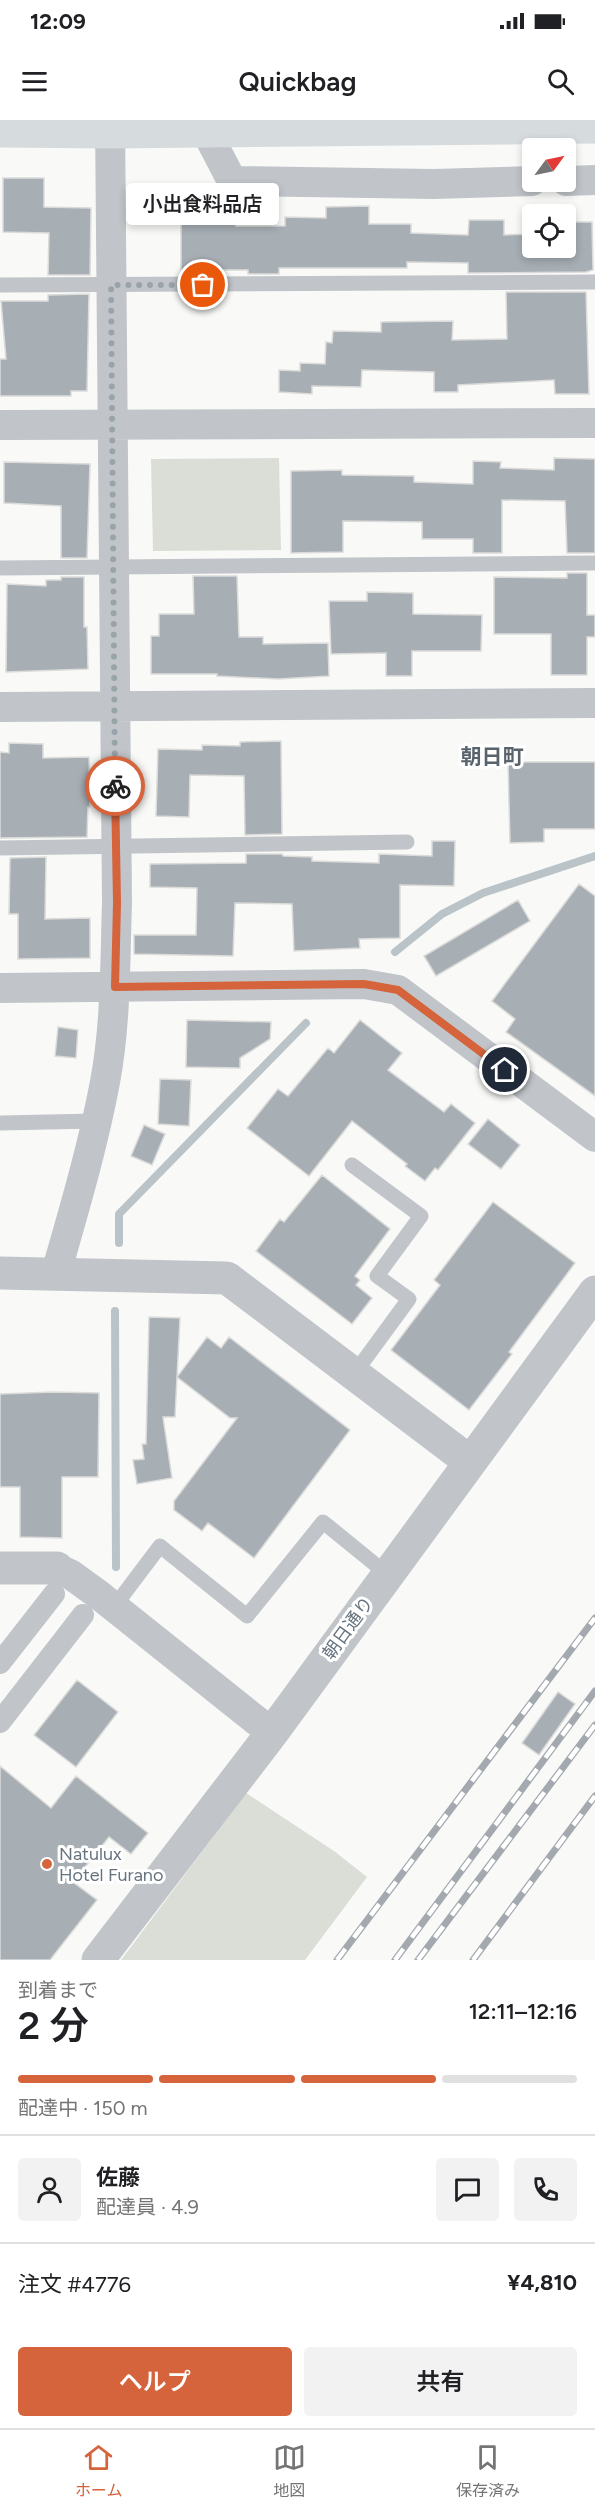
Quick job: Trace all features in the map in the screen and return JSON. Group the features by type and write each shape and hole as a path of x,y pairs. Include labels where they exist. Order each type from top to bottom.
{"highway":[{"path":"0,131 110,126 213,125 595,127"}],"street":[{"path":"213,125 232,181 434,184 522,182"},
{"path":"56,1273 82,1182 105,1081 115,987 116,847 110,126"},
{"path":"576,181 595,180"},
{"path":"0,425 595,423"},
{"path":"0,707 595,704"},
{"path":"0,988 364,984 398,990 595,1137"},
{"path":"0,1274 56,1273 228,1278 469,1461"},
{"name":"朝日通り","path":"98,1960 272,1732 469,1461 591,1304"},
{"path":"0,1568 55,1581"},
{"path":"0,1662 55,1581 70,1574 272,1732"},
{"path":"0,1722 83,1615"}],"lane":[{"path":"0,285 595,282"},
{"path":"0,568 595,563"},
{"path":"0,848 407,842"},
{"path":"0,1123 96,1120"},
{"path":"352,1165 421,1216 377,1276 409,1299 354,1374"},
{"path":"114,1607 160,1546 247,1616 323,1522 387,1574"}],"shaded area":[{"path":"279,458 281,550 153,551 151,459"},
{"path":"246,1793 334,1851 367,1877 305,1960 121,1960"}],"building":[{"path":"3,178 44,178 44,207 91,208 90,275 48,275 49,233 3,232"},
{"path":"369,206 369,224 411,224 411,233 468,235 469,220 504,220 504,235 522,234 522,258 576,258 576,222 592,222 593,270 586,272 468,273 468,263 407,262 407,268 279,268 279,274 248,274 248,270 181,270 181,208 236,209 236,226 285,226 285,217 326,218 326,207"},
{"path":"506,292 586,292 589,394 555,394 554,380 458,385 458,392 434,392 434,372 362,370 361,387 312,386 312,394 279,392 279,370 300,371 300,363 325,364 326,342 332,343 333,331 381,332 381,322 453,321 452,340 507,339"},
{"path":"89,294 87,391 71,391 71,396 0,396 0,359 6,359 1,301 48,301 48,295"},
{"path":"554,458 595,459 595,553 567,553 565,501 502,500 502,553 473,553 473,539 422,539 422,522 343,521 343,552 291,553 291,471 342,470 342,475 414,476 414,482 473,484 473,461 501,462 500,468 554,470"},
{"path":"4,462 90,464 87,558 61,558 61,506 4,503"},
{"path":"567,573 587,573 587,615 595,615 595,637 587,637 587,675 551,675 551,634 494,634 494,577 567,578"},
{"path":"193,576 237,576 239,637 263,637 263,644 328,643 329,676 278,679 217,676 217,674 151,674 151,636 159,636 159,614 194,614"},
{"path":"61,577 84,577 84,627 87,627 88,669 6,672 7,584 46,586 46,580 61,580"},
{"path":"367,592 413,593 413,614 482,615 481,651 412,651 412,676 386,676 386,653 331,654 329,601 367,601"},
{"path":"281,741 282,834 245,835 244,776 190,775 189,817 156,816 158,749 202,750 202,745 240,746 240,742"},
{"path":"9,743 43,744 43,758 89,757 90,807 88,807 87,837 0,838 0,752 9,753"},
{"path":"508,762 595,762 595,829 544,829 544,842 510,843"},
{"path":"432,841 455,841 454,886 400,885 400,938 359,939 360,948 294,951 292,904 235,903 233,956 134,954 134,935 196,935 197,888 150,887 150,864 246,863 246,854 312,857 312,861 379,863 379,854 432,856"},
{"path":"46,857 45,919 90,918 90,958 18,959 18,914 9,914 10,858"},
{"path":"579,884 595,896 595,1096 506,1032 515,1019 492,1001"},
{"path":"518,900 530,921 436,976 424,956"},
{"path":"187,1020 271,1022 270,1039 240,1058 240,1068 186,1067"},
{"path":"360,1020 402,1053 388,1070 444,1112 451,1104 475,1123 438,1170 435,1168 425,1181 352,1121 309,1176 247,1128 278,1089 288,1096 328,1048 334,1053"},
{"path":"58,1027 78,1030 76,1058 55,1056"},
{"path":"160,1079 191,1080 189,1126 158,1124"},
{"path":"488,1119 520,1145 501,1169 468,1144"},
{"path":"144,1125 165,1134 152,1165 131,1156"},
{"path":"322,1175 390,1229 355,1276 360,1280 356,1285 372,1298 352,1324 256,1251 280,1219 284,1222"},
{"path":"493,1202 575,1263 509,1352 512,1354 469,1410 391,1350 440,1285 434,1280"},
{"path":"149,1317 180,1318 175,1417 163,1417 172,1478 137,1484 133,1460 144,1459 142,1444 146,1444"},
{"path":"207,1337 221,1348 229,1337 350,1430 254,1558 208,1523 202,1531 174,1510 174,1501 237,1418 230,1418 177,1377"},
{"path":"99,1393 98,1477 62,1477 62,1538 20,1537 20,1487 0,1487 0,1394"},
{"path":"77,1680 118,1712 76,1767 34,1735"},
{"path":"558,1692 575,1704 539,1755 522,1743"},
{"name":"Natulux Hotel Furano","path":"0,1766 51,1808 76,1776 148,1833 131,1854 109,1837 73,1882 97,1900 50,1960 0,1960"}],"waterway":[{"path":"395,952 442,914 483,893 595,856"},
{"path":"119,1243 119,1214 306,1023"},
{"path":"115,1311 116,1567"}],"railway":[{"path":"337,1960 595,1618"},
{"path":"395,1960 595,1691"},
{"path":"418,1960 595,1725"},
{"path":"473,1960 595,1796"}],"way so far":[{"path":"115,786 111,285 203,285"}],"place":[{"name":"小出食料品店","path":"203,285"},
{"name":"Natulux Hotel Furano","path":"47,1864"}],"district":[{"name":"朝日町","path":"492,756"}],"route":[{"path":"115,786 117,903 115,987 364,984 398,990 505,1070"}]}
